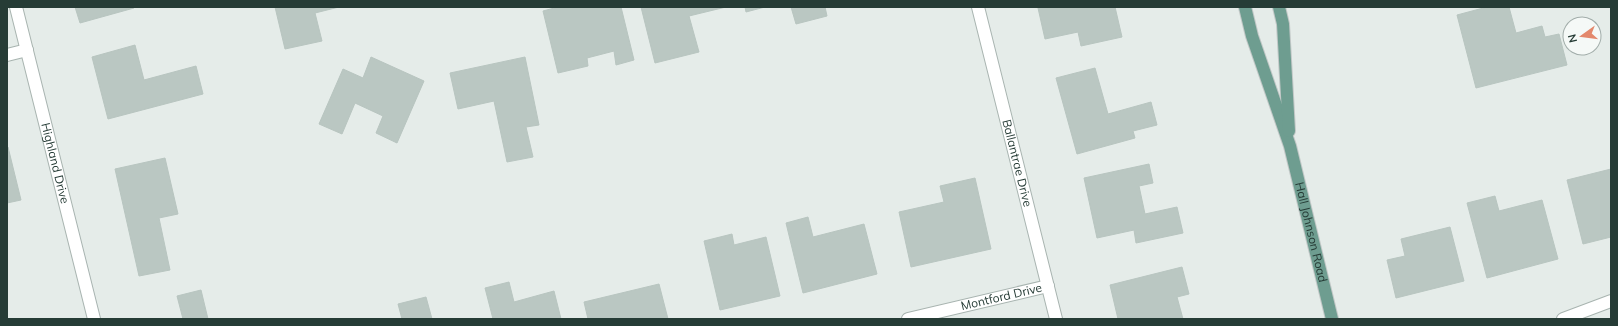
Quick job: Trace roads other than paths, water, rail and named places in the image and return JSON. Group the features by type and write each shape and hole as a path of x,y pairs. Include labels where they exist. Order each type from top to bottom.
{"main road":[{"name":"Hall Johnson Road","path":"1245,7 1252,36 1290,146 1332,319"},
{"name":"Hall Johnson Road","path":"1279,7 1283,24 1290,146"}],"street":[{"name":"Highland Drive","path":"16,7 94,319"},
{"name":"Ballantrae Drive","path":"978,7 1056,319"},
{"path":"7,55 27,50"},
{"name":"Montford Drive","path":"908,319 1048,286"},
{"path":"1563,319 1611,301"}]}
